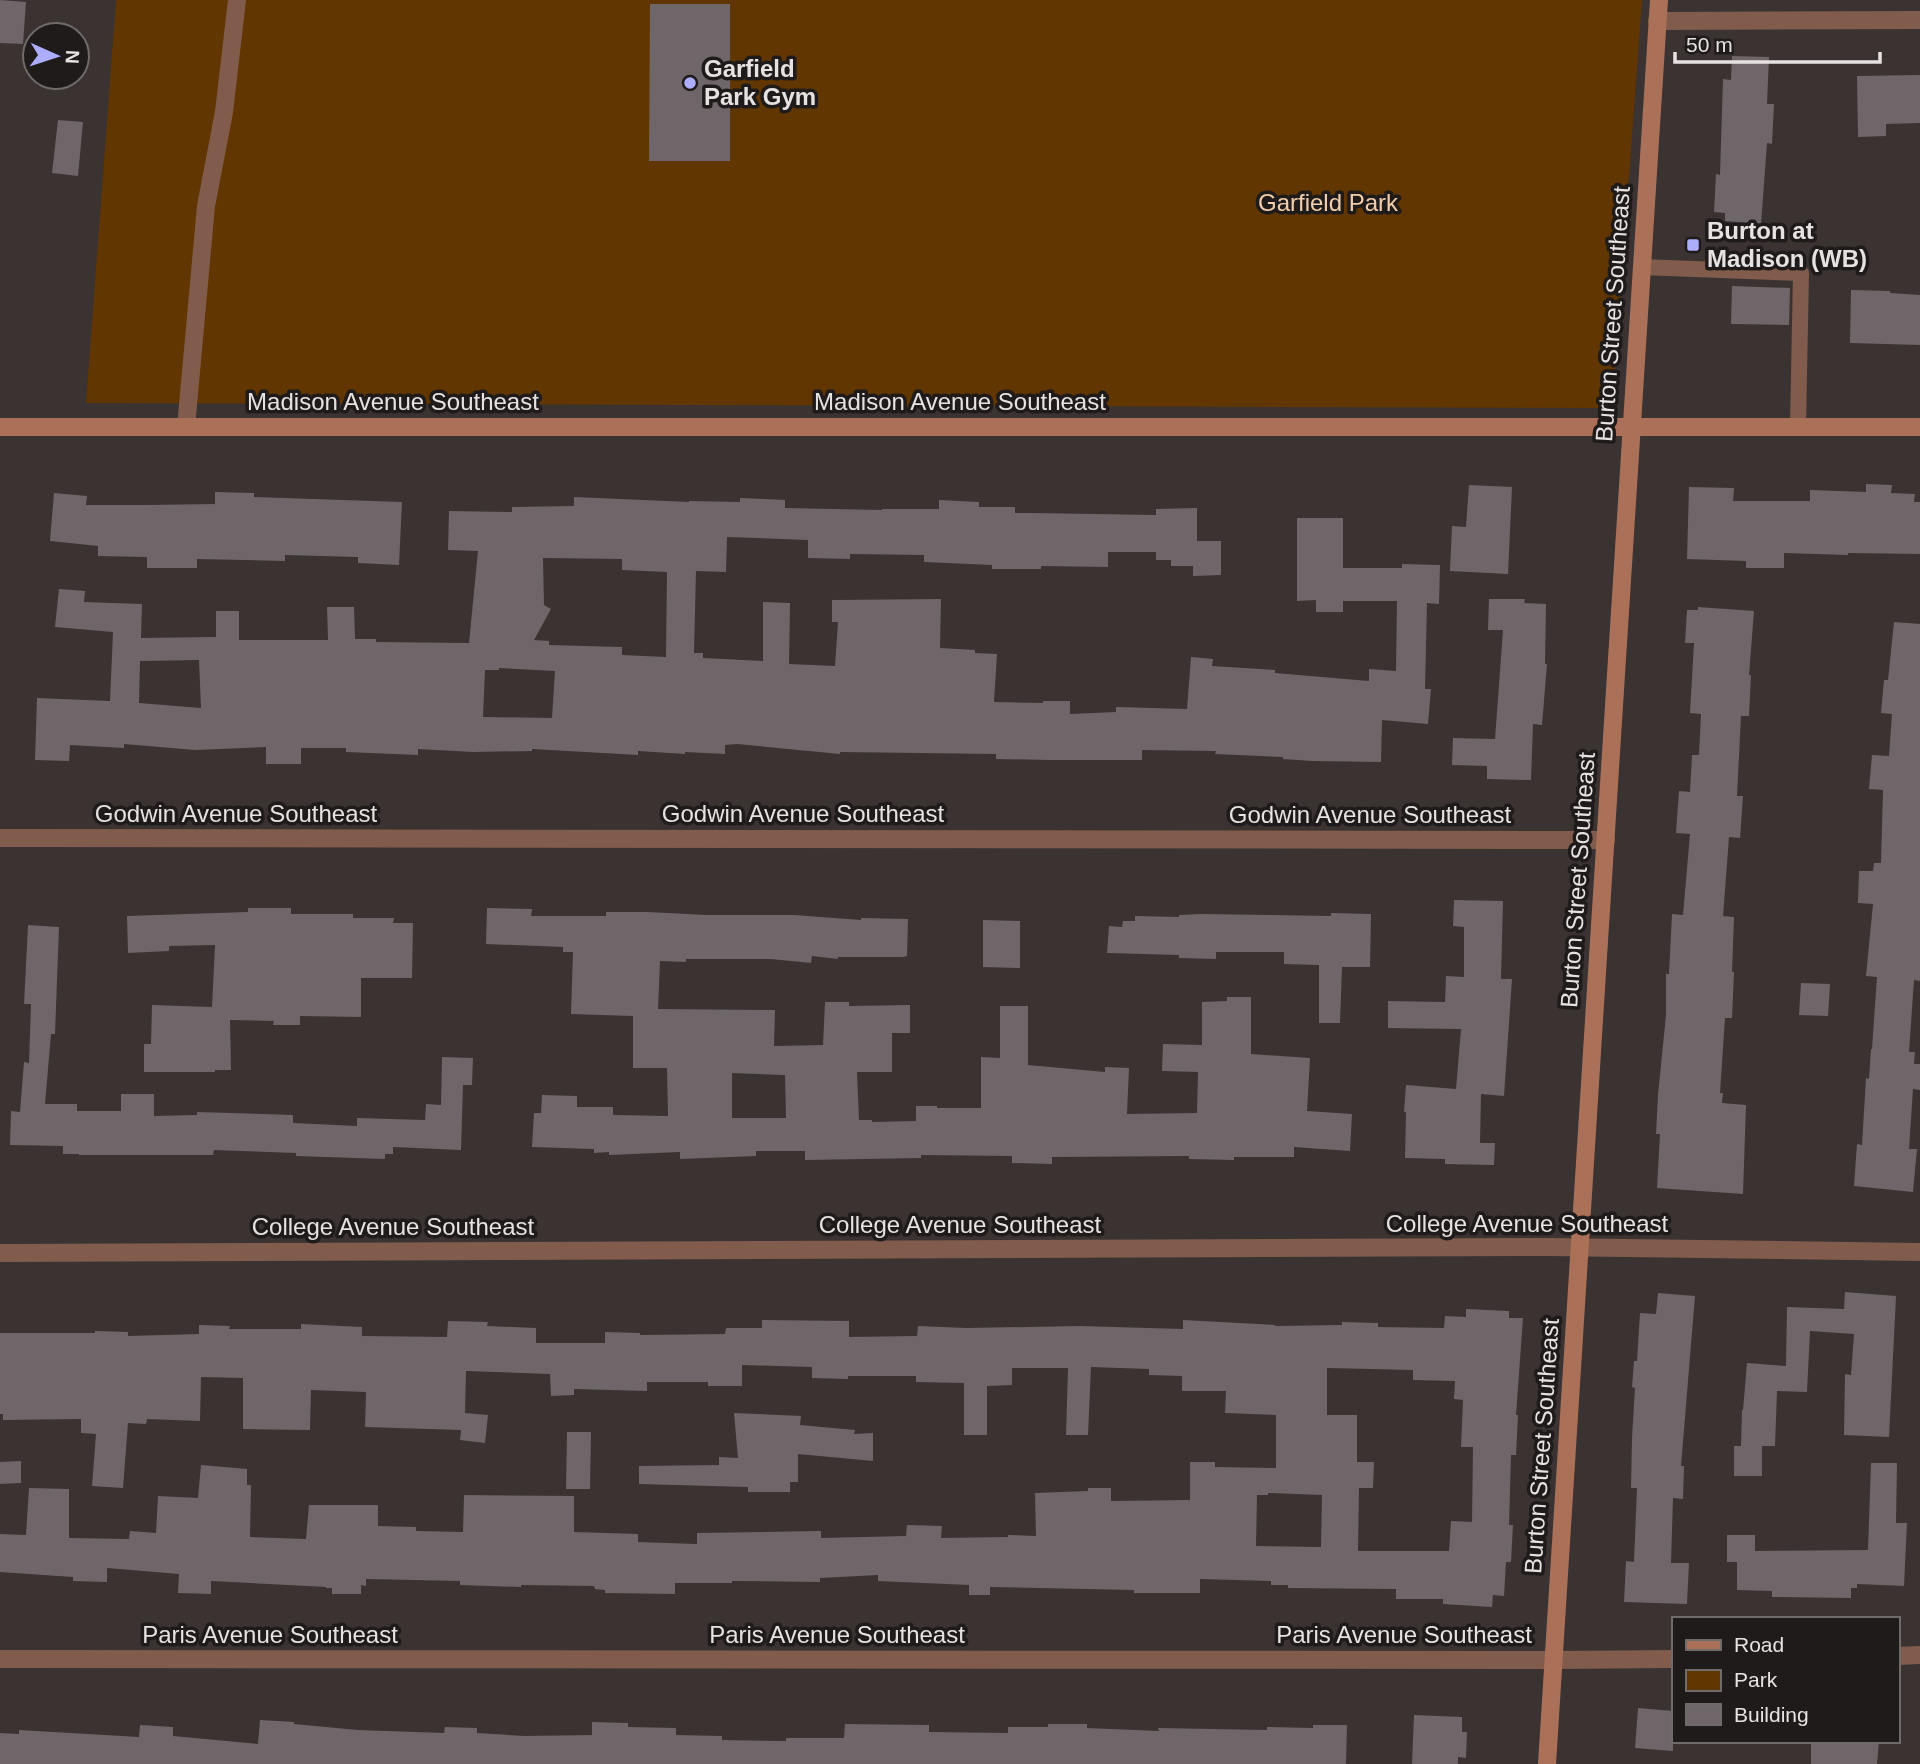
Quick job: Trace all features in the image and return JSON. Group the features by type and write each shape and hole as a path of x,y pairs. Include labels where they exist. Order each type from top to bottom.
{"street":[{"path":"186,427 206,206 224,112 237,0"},
{"name":"Burton Street Southeast","path":"1547,1764 1659,0"},
{"path":"1657,21 1920,20"},
{"name":"Madison Avenue Southeast","path":"0,427 1920,427"},
{"name":"Godwin Avenue Southeast","path":"0,838 1606,840"},
{"name":"College Avenue Southeast","path":"0,1253 1579,1247 1920,1252"},
{"path":"1899,1656 1920,1656"},
{"name":"Paris Avenue Southeast","path":"0,1659 1672,1658"}],"lane":[{"path":"1641,267 1801,273 1798,427"}],"green space":[{"name":"Garfield Park","path":"116,0 1642,0 1612,408 86,403"}],"building":[{"path":"0,0 26,2 25,21 21,21 21,44 0,43"},
{"name":"Garfield Park Gym","path":"650,4 730,4 730,161 649,161"},
{"path":"1732,56 1769,57 1767,104 1774,104 1772,144 1767,143 1761,224 1725,221 1725,213 1714,212 1716,174 1720,175 1723,79 1731,80"},
{"path":"1920,75 1920,123 1886,124 1886,136 1858,137 1857,76"},
{"path":"58,120 83,122 78,176 52,173"},
{"path":"1732,286 1790,288 1789,325 1731,324"},
{"path":"1851,290 1920,295 1920,345 1850,343"},
{"path":"1866,484 1892,485 1891,493 1915,494 1914,502 1920,502 1920,554 1784,553 1784,568 1746,568 1746,561 1687,559 1689,487 1734,488 1733,501 1810,501 1810,490 1866,492"},
{"path":"1469,485 1512,487 1508,574 1450,571 1452,526 1466,527"},
{"path":"215,492 254,493 254,497 402,502 399,565 358,563 358,557 285,555 285,561 197,559 197,568 147,568 147,557 98,556 98,546 50,541 54,493 87,496 86,505 147,505 215,504"},
{"path":"574,497 689,502 740,502 740,498 785,500 785,508 882,510 939,509 939,500 979,502 979,507 1015,507 1015,513 1156,515 1156,509 1197,508 1197,541 1221,541 1221,575 1193,576 1193,566 1171,566 1171,560 1156,560 1156,552 1108,552 1108,567 1041,566 1041,569 992,569 992,565 924,562 924,555 850,554 850,559 808,558 808,540 727,537 726,572 696,571 694,653 703,653 703,658 763,661 763,602 790,603 789,664 835,666 838,622 832,622 832,600 941,599 940,648 997,654 994,702 1070,701 1070,714 1116,712 1116,707 1187,709 1191,657 1213,659 1212,666 1369,681 1369,669 1396,671 1397,601 1343,601 1343,612 1316,612 1316,600 1297,601 1297,518 1343,518 1343,568 1402,568 1402,564 1440,565 1439,604 1427,603 1425,689 1431,689 1428,724 1382,720 1381,762 1312,761 1215,754 1216,751 1142,750 1142,760 996,759 996,754 840,754 737,744 725,745 725,754 638,751 638,755 532,749 473,752 418,749 418,755 346,752 346,748 301,748 301,764 266,764 266,747 195,750 124,744 124,748 70,745 69,761 35,760 37,698 110,701 113,632 55,627 59,589 85,591 84,602 142,604 141,638 216,637 216,611 239,611 239,640 328,640 327,607 354,607 355,639 376,639 376,642 469,643 478,551 448,550 449,511 512,512 512,507 574,506","holes":["543,558 622,559 622,570 667,572 666,657 622,655 622,647 549,645 549,641 534,640 551,609 544,605","199,660 201,708 139,703 140,661","485,670 555,671 552,718 483,717"]},
{"path":"1489,599 1525,599 1524,603 1546,604 1547,664 1542,725 1533,724 1531,780 1487,779 1487,766 1452,765 1453,738 1495,739 1503,630 1488,630"},
{"path":"1698,607 1754,611 1749,716 1741,716 1737,796 1743,796 1740,838 1729,837 1723,916 1734,917 1734,972 1732,1018 1725,1018 1720,1093 1723,1093 1722,1103 1746,1105 1743,1194 1657,1188 1660,1134 1656,1134 1666,1015 1666,974 1669,974 1672,914 1683,915 1690,834 1676,833 1679,791 1690,792 1692,755 1699,755 1701,714 1690,713 1694,643 1685,643 1687,610 1698,610"},
{"path":"1894,622 1920,624 1920,981 1914,980 1909,1052 1915,1052 1914,1064 1920,1064 1920,1090 1913,1089 1909,1149 1917,1149 1913,1192 1854,1186 1857,1144 1862,1145 1877,977 1866,976 1873,904 1858,903 1859,871 1873,871 1874,863 1881,863 1883,790 1869,789 1872,755 1889,756 1892,714 1881,713 1884,680 1888,680"},
{"path":"1454,900 1503,901 1501,979 1512,979 1504,1096 1481,1094 1480,1143 1495,1143 1494,1165 1445,1164 1445,1159 1405,1158 1406,1085 1456,1089 1461,1029 1388,1028 1388,1001 1445,1002 1446,976 1464,977 1464,927 1453,926"},
{"path":"248,908 291,908 291,914 353,914 353,918 394,918 393,923 413,923 412,978 361,978 361,1017 300,1016 300,1025 273,1025 274,1021 230,1020 231,1070 144,1072 144,1044 151,1044 152,1005 212,1007 215,945 169,946 169,951 128,953 127,916 248,912"},
{"path":"487,908 532,909 531,916 606,916 606,912 648,912 794,915 861,920 908,919 907,956 903,957 838,959 812,956 811,963 771,959 660,961 658,1009 775,1010 774,1046 823,1045 825,1002 849,1002 849,1006 910,1005 910,1033 892,1033 892,1072 857,1072 859,1120 872,1122 916,1121 916,1106 981,1108 981,1057 1000,1058 1000,1006 1028,1006 1028,1065 1105,1072 1105,1067 1129,1068 1127,1114 1197,1113 1198,1072 1162,1071 1163,1044 1202,1045 1202,1002 1227,1001 1227,997 1251,997 1251,1054 1310,1058 1307,1111 1352,1114 1350,1151 1294,1147 1294,1157 1234,1157 1234,1160 1189,1159 1189,1156 1052,1157 1052,1164 1012,1163 1012,1156 921,1155 921,1158 805,1160 805,1151 756,1151 756,1156 680,1159 680,1152 609,1155 609,1152 594,1153 594,1149 532,1147 534,1113 541,1113 542,1095 577,1096 577,1107 613,1107 613,1115 668,1116 667,1068 633,1068 633,1016 571,1014 573,952 563,952 563,947 486,944","holes":["732,1073 785,1075 786,1118 732,1118"]},
{"path":"1331,913 1371,914 1370,967 1342,967 1340,1023 1319,1023 1319,965 1284,964 1284,952 1216,952 1216,959 1107,953 1109,926 1122,927 1123,921 1135,921 1135,916 1331,916"},
{"path":"983,920 1020,921 1020,968 983,967"},
{"path":"28,925 59,927 55,1034 51,1034 45,1104 77,1104 77,1111 121,1111 121,1094 154,1094 154,1116 197,1115 197,1112 293,1115 293,1123 357,1126 357,1118 425,1120 426,1104 441,1105 442,1057 473,1058 472,1085 463,1085 461,1150 393,1147 393,1154 385,1154 385,1159 214,1150 213,1155 79,1155 63,1154 63,1146 10,1145 11,1111 20,1112 24,1062 29,1063 31,1004 24,1004"},
{"path":"1801,983 1830,984 1828,1016 1799,1015"},
{"path":"1845,1292 1896,1296 1889,1437 1844,1435 1845,1374 1851,1375 1854,1334 1810,1331 1807,1392 1777,1391 1775,1446 1762,1446 1762,1476 1734,1476 1734,1446 1741,1446 1747,1363 1786,1366 1787,1307 1844,1309"},
{"path":"1658,1293 1695,1296 1681,1466 1684,1466 1683,1499 1673,1498 1671,1563 1689,1563 1687,1604 1624,1602 1626,1561 1634,1562 1637,1488 1631,1488 1634,1361 1637,1361 1640,1313 1656,1314"},
{"path":"1466,1309 1509,1311 1509,1318 1523,1318 1516,1455 1511,1455 1511,1562 1506,1562 1504,1596 1493,1595 1492,1607 1443,1604 1443,1599 1396,1599 1396,1589 1288,1588 1288,1585 1271,1585 1271,1581 1200,1579 1200,1593 990,1587 990,1595 969,1595 969,1585 878,1581 878,1575 820,1578 820,1582 675,1583 675,1594 605,1593 605,1590 595,1589 594,1586 521,1587 460,1585 460,1581 366,1579 366,1586 361,1585 361,1594 332,1594 332,1588 326,1587 211,1581 211,1594 178,1593 179,1574 107,1568 107,1582 73,1581 73,1577 0,1572 0,1534 26,1535 29,1488 69,1489 69,1538 129,1539 130,1531 156,1533 158,1496 198,1498 201,1465 247,1469 247,1485 251,1485 250,1537 306,1539 309,1505 378,1505 378,1526 416,1527 416,1531 463,1532 464,1495 574,1496 574,1532 638,1534 638,1542 697,1544 697,1533 821,1531 821,1538 906,1536 907,1525 942,1526 941,1538 1036,1536 1035,1493 1111,1488 1111,1501 1190,1500 1190,1462 1215,1462 1215,1467 1276,1468 1276,1415 1225,1413 1226,1391 1182,1391 1182,1376 1149,1375 1149,1369 1091,1367 1088,1435 1066,1435 1068,1368 1012,1368 1012,1385 987,1386 987,1435 964,1435 964,1383 916,1382 916,1376 812,1378 812,1367 742,1365 742,1386 708,1386 708,1382 647,1382 647,1391 574,1389 574,1395 551,1396 550,1374 466,1371 465,1413 488,1415 485,1443 460,1440 461,1430 365,1427 366,1392 311,1390 310,1430 243,1429 243,1378 201,1377 200,1421 147,1419 146,1424 128,1423 123,1488 92,1486 96,1434 81,1433 81,1419 3,1420 3,1414 0,1414 0,1333 95,1331 128,1332 128,1336 199,1334 199,1325 230,1326 229,1329 301,1329 301,1324 362,1327 362,1336 447,1337 448,1321 488,1322 487,1326 536,1328 536,1343 605,1343 605,1332 640,1335 725,1334 726,1328 762,1328 762,1320 849,1321 849,1337 917,1336 918,1326 1183,1329 1183,1320 1275,1326 1342,1325 1342,1322 1378,1323 1378,1327 1444,1328 1445,1316 1466,1317","holes":["1327,1368 1413,1370 1413,1380 1455,1381 1454,1399 1463,1400 1461,1447 1473,1447 1472,1522 1451,1521 1449,1551 1358,1551 1359,1488 1373,1488 1374,1462 1357,1462 1357,1415 1327,1415","1257,1495 1322,1495 1321,1547 1256,1546"]},
{"path":"734,1413 801,1416 800,1425 855,1430 854,1434 873,1433 873,1461 798,1454 798,1482 790,1482 790,1492 748,1492 748,1487 639,1484 639,1466 719,1465 719,1457 738,1458"},
{"path":"567,1432 591,1432 590,1489 566,1489"},
{"path":"21,1461 21,1483 0,1484 0,1462"},
{"path":"1871,1463 1897,1463 1896,1523 1907,1523 1904,1586 1857,1584 1857,1588 1851,1588 1851,1598 1772,1597 1772,1591 1737,1590 1737,1562 1727,1562 1727,1535 1755,1535 1755,1551 1868,1550"},
{"path":"1638,1708 1672,1711 1673,1751 1635,1748"},
{"path":"1414,1715 1462,1717 1462,1732 1467,1732 1466,1758 1458,1757 1458,1764 1412,1764"},
{"path":"260,1720 358,1730 444,1733 445,1727 477,1728 477,1733 524,1736 592,1735 592,1722 628,1723 628,1727 676,1728 676,1735 722,1736 722,1740 786,1741 786,1738 844,1738 845,1724 929,1725 929,1732 1008,1733 1008,1727 1048,1727 1048,1724 1087,1724 1087,1728 1159,1731 1158,1728 1267,1730 1267,1727 1313,1728 1313,1725 1347,1725 1346,1764 0,1764 0,1733 19,1734 19,1730 139,1737 140,1725 173,1727 173,1736 258,1744"},
{"path":"1811,1743 1879,1743 1877,1764 1811,1764"}],"place":[{"name":"Garfield Park Gym","path":"690,83"},
{"name":"Burton at Madison (WB)","path":"1693,245"}]}
